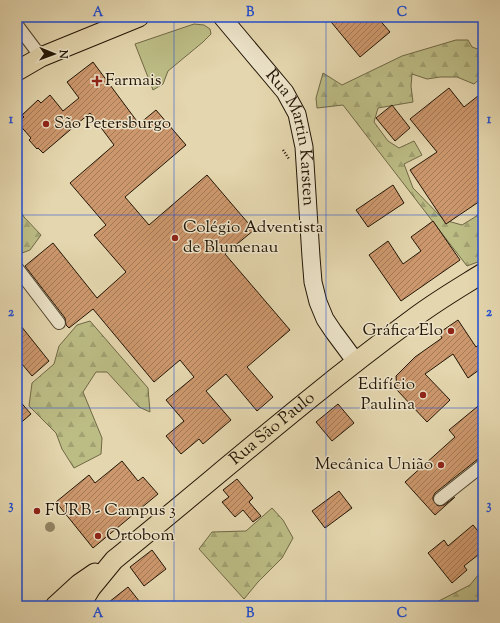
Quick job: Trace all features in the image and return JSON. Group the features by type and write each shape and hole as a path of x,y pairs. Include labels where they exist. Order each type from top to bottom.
{"main road":[{"path":"17,71 41,58 139,17"},
{"name":"Rua São Paulo","path":"80,606 91,588 114,560 283,420 411,320 483,273"},
{"path":"55,606 79,584 114,560"}],"street":[{"name":"Rua Martin Karsten","path":"222,17 285,92 297,114 304,147 313,282 318,302 325,319 356,362"},
{"path":"17,25 41,58"},
{"path":"17,268 59,323"},
{"path":"440,499 483,465"}],"path":[{"path":"283,150 290,160"}],"green space":[{"path":"194,24 204,25 210,29 211,34 168,71 163,84 153,90 135,44"},
{"path":"456,40 468,40 472,47 483,51 483,76 474,84 457,77 427,79 412,74 411,86 413,102 378,108 374,122 388,141 399,148 414,141 422,155 404,164 413,188 444,220 462,225 482,211 483,212 483,260 467,266 343,105 317,108 316,98 323,73 342,85 402,56"},
{"path":"17,205 24,217 41,235 30,250 17,255"},
{"path":"90,321 148,388 150,412 139,407 107,372 96,372 83,392 102,438 101,454 74,468 62,449 56,433 29,406 32,383 54,364 59,346 77,325"},
{"path":"272,508 283,520 293,538 282,558 258,582 244,599 199,549 212,532 246,531"},
{"path":"483,569 483,606 429,606 470,585"}],"building":[{"path":"327,17 377,17 390,32 360,57"},
{"path":"93,62 139,124 156,110 186,145 125,197 149,225 207,175 254,230 225,254 290,330 247,367 273,397 257,411 226,374 206,391 231,420 203,444 199,439 181,454 166,436 184,421 166,400 194,377 180,360 154,382 93,309 69,328 66,325 65,318 25,266 53,243 97,298 126,272 94,235 106,225 70,183 114,145 90,113 43,153 29,140 31,138 17,122 24,117 22,115 38,100 41,103 50,95 63,111 79,98 67,82"},
{"path":"449,88 464,107 483,92 483,199 446,224 410,170 437,152 410,119"},
{"path":"392,105 410,128 395,141 376,118"},
{"path":"393,185 404,203 368,227 356,210"},
{"path":"433,221 460,260 401,301 369,255 388,241 403,264 421,251 411,237"},
{"path":"458,320 476,347 483,342 483,367 468,378 453,354 425,374 450,400 427,422 397,390 396,376 415,357 442,338 439,333"},
{"path":"17,321 49,361 32,376 17,358"},
{"path":"17,398 31,414 17,426"},
{"path":"483,402 483,458 478,459 435,493 433,500 438,506 444,505 455,497 435,515 405,482 455,437 449,430"},
{"path":"338,404 354,423 332,441 316,422"},
{"path":"122,461 138,481 143,477 158,494 93,548 56,502 89,475 95,483"},
{"path":"237,479 253,498 249,502 261,516 253,522 243,510 235,517 222,502 229,497 223,490"},
{"path":"339,491 352,508 325,528 312,511"},
{"path":"473,525 483,537 483,551 464,566 467,570 452,583 428,553 444,540 448,546"},
{"path":"152,550 166,569 144,586 130,567"},
{"path":"128,587 143,606 104,606"}],"place":[{"name":"Farmais","path":"97,81"},
{"name":"São Petersburgo","path":"46,124"},
{"name":"Colégio Adventista de Blumenau","path":"175,238"},
{"name":"Gráfica Elo","path":"451,331"},
{"name":"Edifício Paulina","path":"423,395"},
{"name":"Mecânica União","path":"441,465"},
{"name":"FURB - Campus 3","path":"37,511"},
{"name":"Ortobom","path":"98,536"}]}
